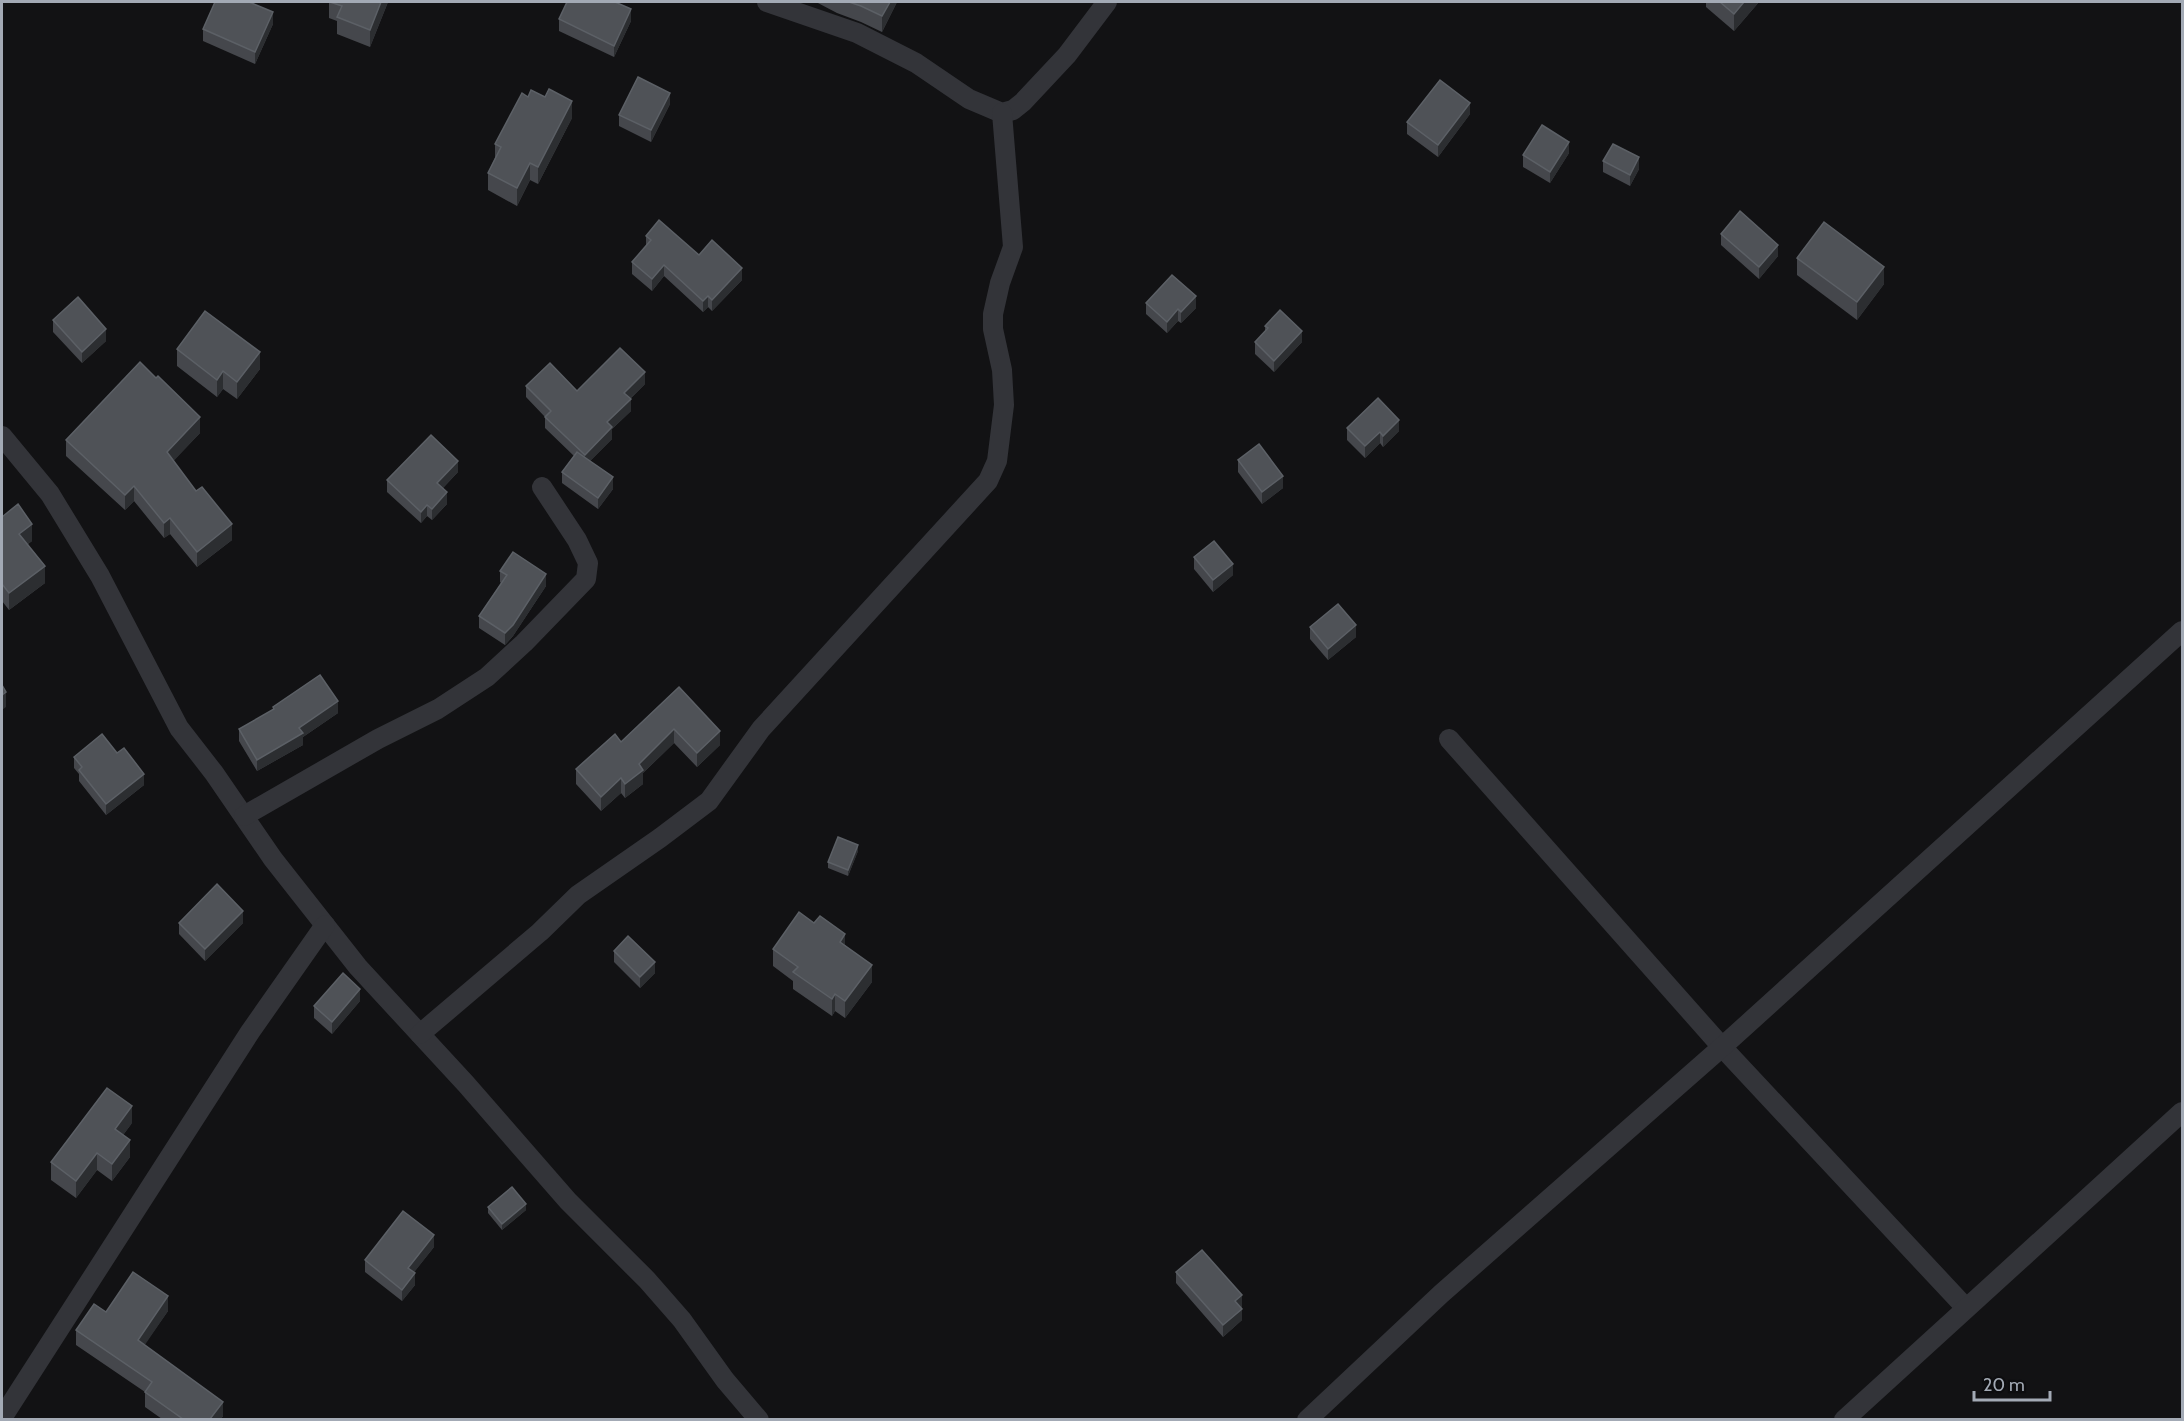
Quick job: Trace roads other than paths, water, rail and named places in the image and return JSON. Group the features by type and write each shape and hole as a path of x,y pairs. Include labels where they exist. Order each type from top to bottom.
{"street":[{"path":"768,2 857,33 916,63 969,99 1002,113 1013,110 1023,102 1067,55 1107,2"},
{"path":"420,1034 540,932 578,896 709,801 761,729 988,481 997,461 1004,405 1002,370 993,329 993,314 1000,284 1013,247 1002,113"},
{"path":"2,436 50,494 100,576 179,729 273,859 358,967 568,1201 654,1288 682,1320 725,1380 759,1419"},
{"path":"244,816 378,740 438,709 487,677 524,643 586,579 588,563 577,540 542,487"},
{"path":"1307,1419 1441,1294 1722,1047 2182,631"},
{"path":"1449,739 1722,1047 1966,1308"},
{"path":"2,1418 250,1032 325,925"},
{"path":"1844,1419 2182,1112"}]}
